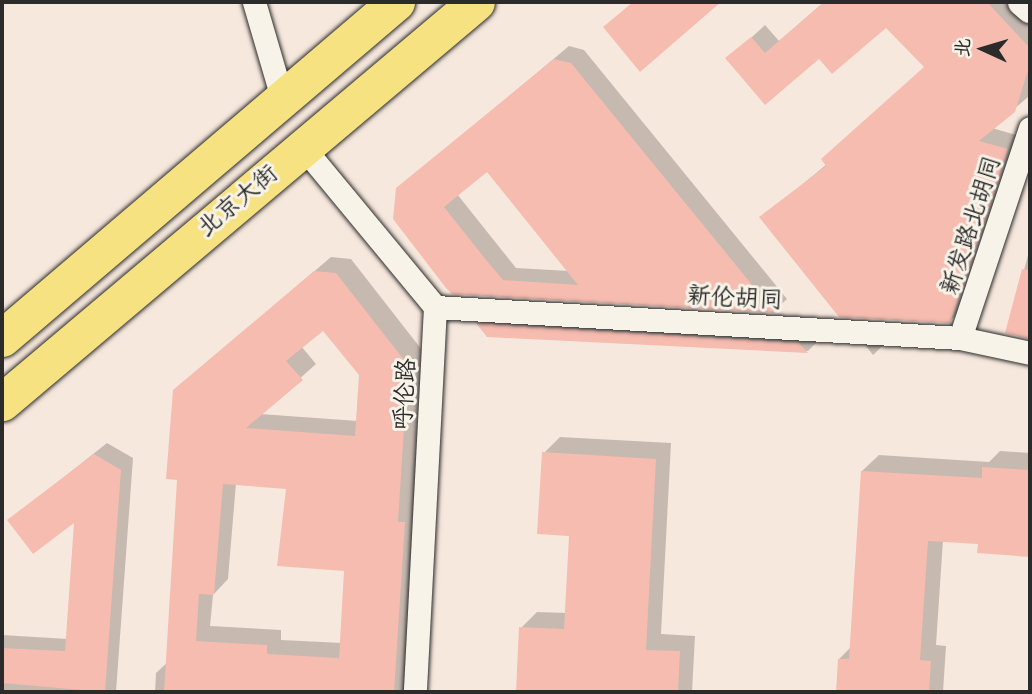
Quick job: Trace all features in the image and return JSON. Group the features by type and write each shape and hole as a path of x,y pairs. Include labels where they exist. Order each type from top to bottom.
{"main road":[{"name":"北京大街","path":"2,338 396,2"},
{"name":"北京大街","path":"2,402 302,146 476,2"}],"street":[{"path":"254,2 282,98"},
{"path":"1022,2 1030,9"},
{"name":"新发路北胡同","path":"960,338 1030,128"},
{"path":"302,146 435,307"},
{"name":"新伦胡同","path":"435,307 960,338 1030,353"},
{"name":"呼伦路","path":"415,692 435,307"}],"building":[{"path":"633,2 721,2 640,72 603,27"},
{"path":"824,2 987,2 1030,48 1030,64 1015,112 979,141 1008,149 950,323 839,317 759,217 826,166 821,159 924,67 886,28 832,74 819,59 765,105 725,58 751,37 765,53"},
{"path":"554,59 571,63 775,313 452,294 393,219 396,188","holes":["487,172 578,285 503,280 444,207"]},
{"path":"1022,269 1030,270 1030,339 1005,333"},
{"path":"314,271 336,273 408,365 398,522 405,522 394,692 164,692 177,480 166,479 173,390","holes":["323,331 359,375 355,436 246,428 303,380 286,361","223,484 286,489 277,566 344,571 339,658 267,654 267,645 196,641 199,594 214,595"]},
{"path":"476,323 799,343 808,353 487,337"},
{"path":"542,452 656,459 646,650 680,651 678,692 516,692 519,627 564,629 569,536 537,534"},
{"path":"94,454 121,470 105,692 2,683 2,648 65,651 74,523 33,554 7,520"},
{"path":"982,467 1030,470 1030,557 977,553 978,544 928,541 920,660 931,661 929,692 836,692 838,659 849,659 861,471 982,478"}]}
